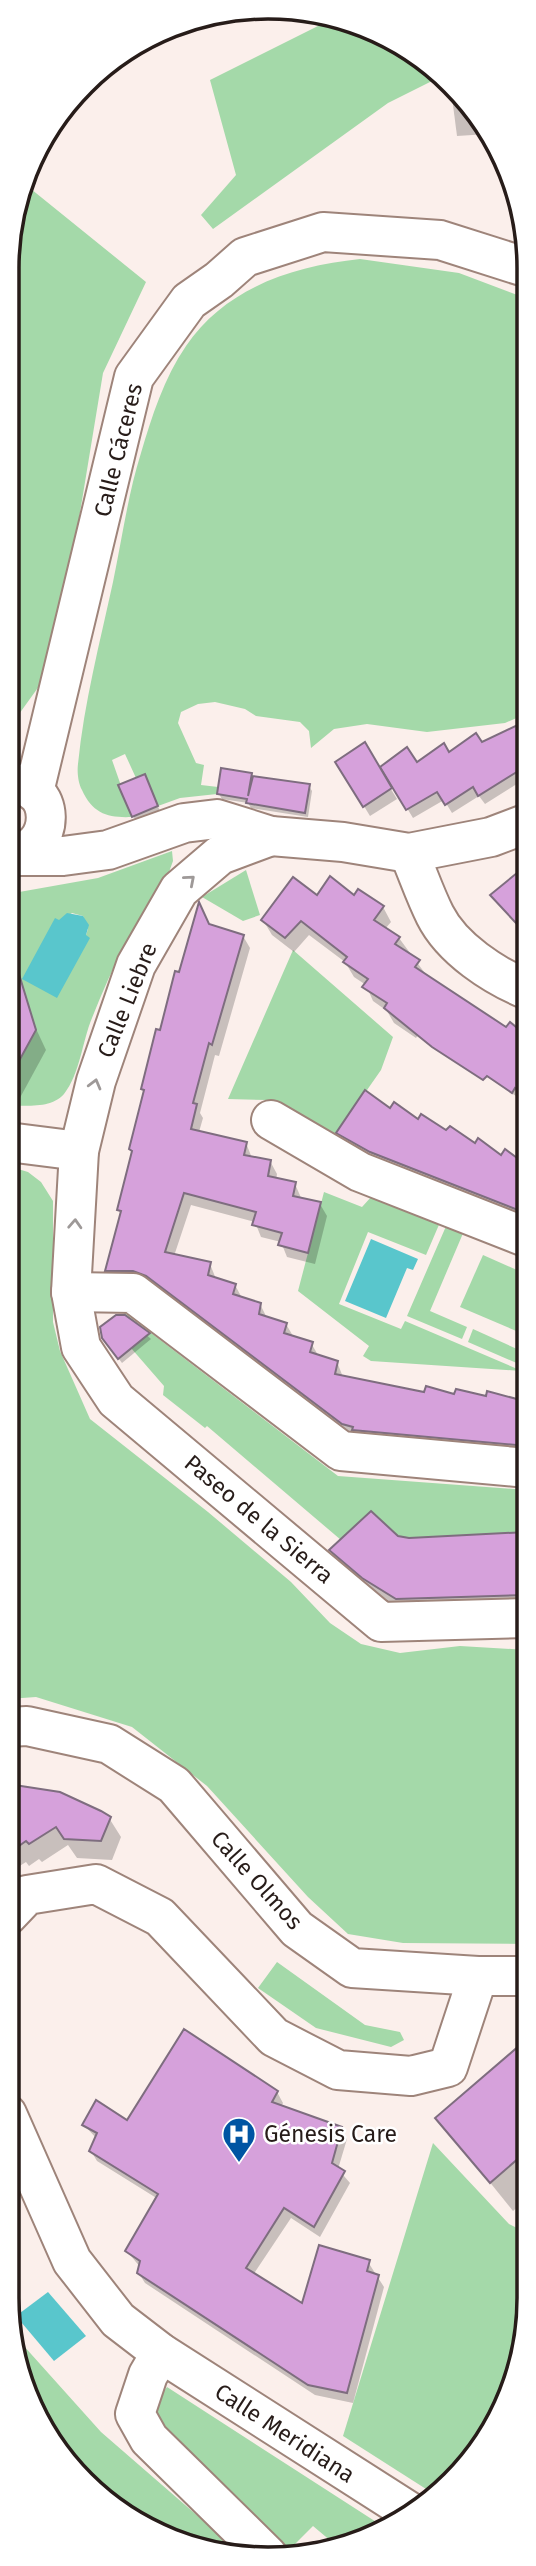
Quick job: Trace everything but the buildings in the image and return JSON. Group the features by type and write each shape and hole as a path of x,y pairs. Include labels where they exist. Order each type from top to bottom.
{"street":[{"name":"Calle Cáceres","path":"19,853 32,849 40,841 46,817 24,786 63,682 134,377 189,300 245,257 323,232 440,240 517,264"},
{"name":"Calle Liebre","path":"24,786 86,832 137,839"},
{"name":"Calle Liebre","path":"19,856 63,856 108,850 184,823 217,819 271,836 344,842 409,853 491,837 517,827"},
{"name":"Calle Liebre","path":"79,1151 96,1081 136,965 179,890 220,855 271,836"},
{"path":"409,853 436,918 458,944 506,981 517,986"},
{"path":"271,1120 360,1172 517,1234"},
{"path":"19,1143 79,1151"},
{"name":"Paseo de la Sierra","path":"79,1151 71,1292 81,1347 116,1400 382,1622 517,1618"},
{"path":"71,1292 133,1293 341,1451 517,1467"},
{"name":"Calle Olmos","path":"19,1726 109,1744 174,1786 297,1929 352,1968 517,1976"},
{"path":"19,1903 27,1895 96,1884 160,1917 274,2037 338,2070 411,2076 448,2067 478,1976"},
{"name":"Calle Meridiana","path":"19,2141 72,2261 118,2320 161,2353 402,2507"},
{"path":"161,2353 148,2375 135,2414 149,2439 258,2546"}],"green space":[{"path":"320,25 348,32 378,45 406,61 432,81 388,103 213,229 201,215 236,175 210,80"},
{"path":"32,190 146,282 103,373 55,664 19,714 19,268 21,236"},
{"path":"360,259 459,273 517,295 517,718 505,723 427,732 367,724 334,729 311,748 309,731 300,722 256,716 245,709 215,702 198,704 181,712 178,723 196,763 204,765 201,785 218,787 217,794 180,798 158,806 145,774 136,778 125,754 112,760 132,817 116,817 102,813 86,798 78,777 84,718 132,484 165,384 186,346 221,308 263,283 286,274"},
{"path":"172,851 173,861 169,872 136,925 108,980 69,1086 59,1099 38,1105 19,1106 19,1061 36,1029 31,1015 19,1009 19,892 98,878","holes":["72,913 83,916 88,929 86,935 55,919 59,921"]},
{"path":"246,870 260,915 243,921 202,897"},
{"path":"293,950 393,1037 381,1070 330,1143 267,1100 228,1099"},
{"path":"19,1169 28,1172 41,1182 53,1201 53,1322 60,1351 90,1419 208,1512 291,1582 330,1623 361,1644 400,1653 460,1646 517,1649 517,1944 403,1943 348,1934 308,1897 207,1786 132,1727 36,1697 19,1698"},
{"path":"324,1192 362,1207 372,1196 441,1220 426,1255 368,1232 339,1304 401,1329 405,1321 517,1371 371,1361 363,1356 369,1346 298,1291"},
{"path":"447,1224 464,1231 430,1311 467,1327 462,1339 407,1316"},
{"path":"483,1255 517,1270 517,1331 460,1307"},
{"path":"121,1310 338,1476 517,1489 517,1533 409,1538 396,1535 371,1511 341,1540 207,1426 205,1428 163,1395 164,1386 131,1348 143,1338"},
{"path":"473,1329 517,1349 517,1363 468,1342"},
{"path":"277,1962 365,2025 400,2032 404,2040 391,2047 316,2028 258,1988"},
{"path":"433,2143 509,2224 517,2228 515,2330 504,2378 475,2436 455,2462 426,2489 343,2436"},
{"path":"24,2346 101,2432 230,2544 188,2534 158,2521 130,2505 92,2474 61,2436 45,2408 32,2378"},
{"path":"167,2387 376,2522 328,2539 313,2526 294,2545 285,2546 169,2437 154,2417 156,2402"}],"water":[{"path":"67,913 83,916 89,925 86,935 90,938 57,998 22,979 55,918 59,920"},
{"path":"371,1239 418,1259 413,1270 407,1268 386,1318 345,1301"},
{"path":"48,2292 86,2336 54,2361 20,2321 20,2313"}],"place":[{"name":"Génesis Care","path":"239,2164"}]}
